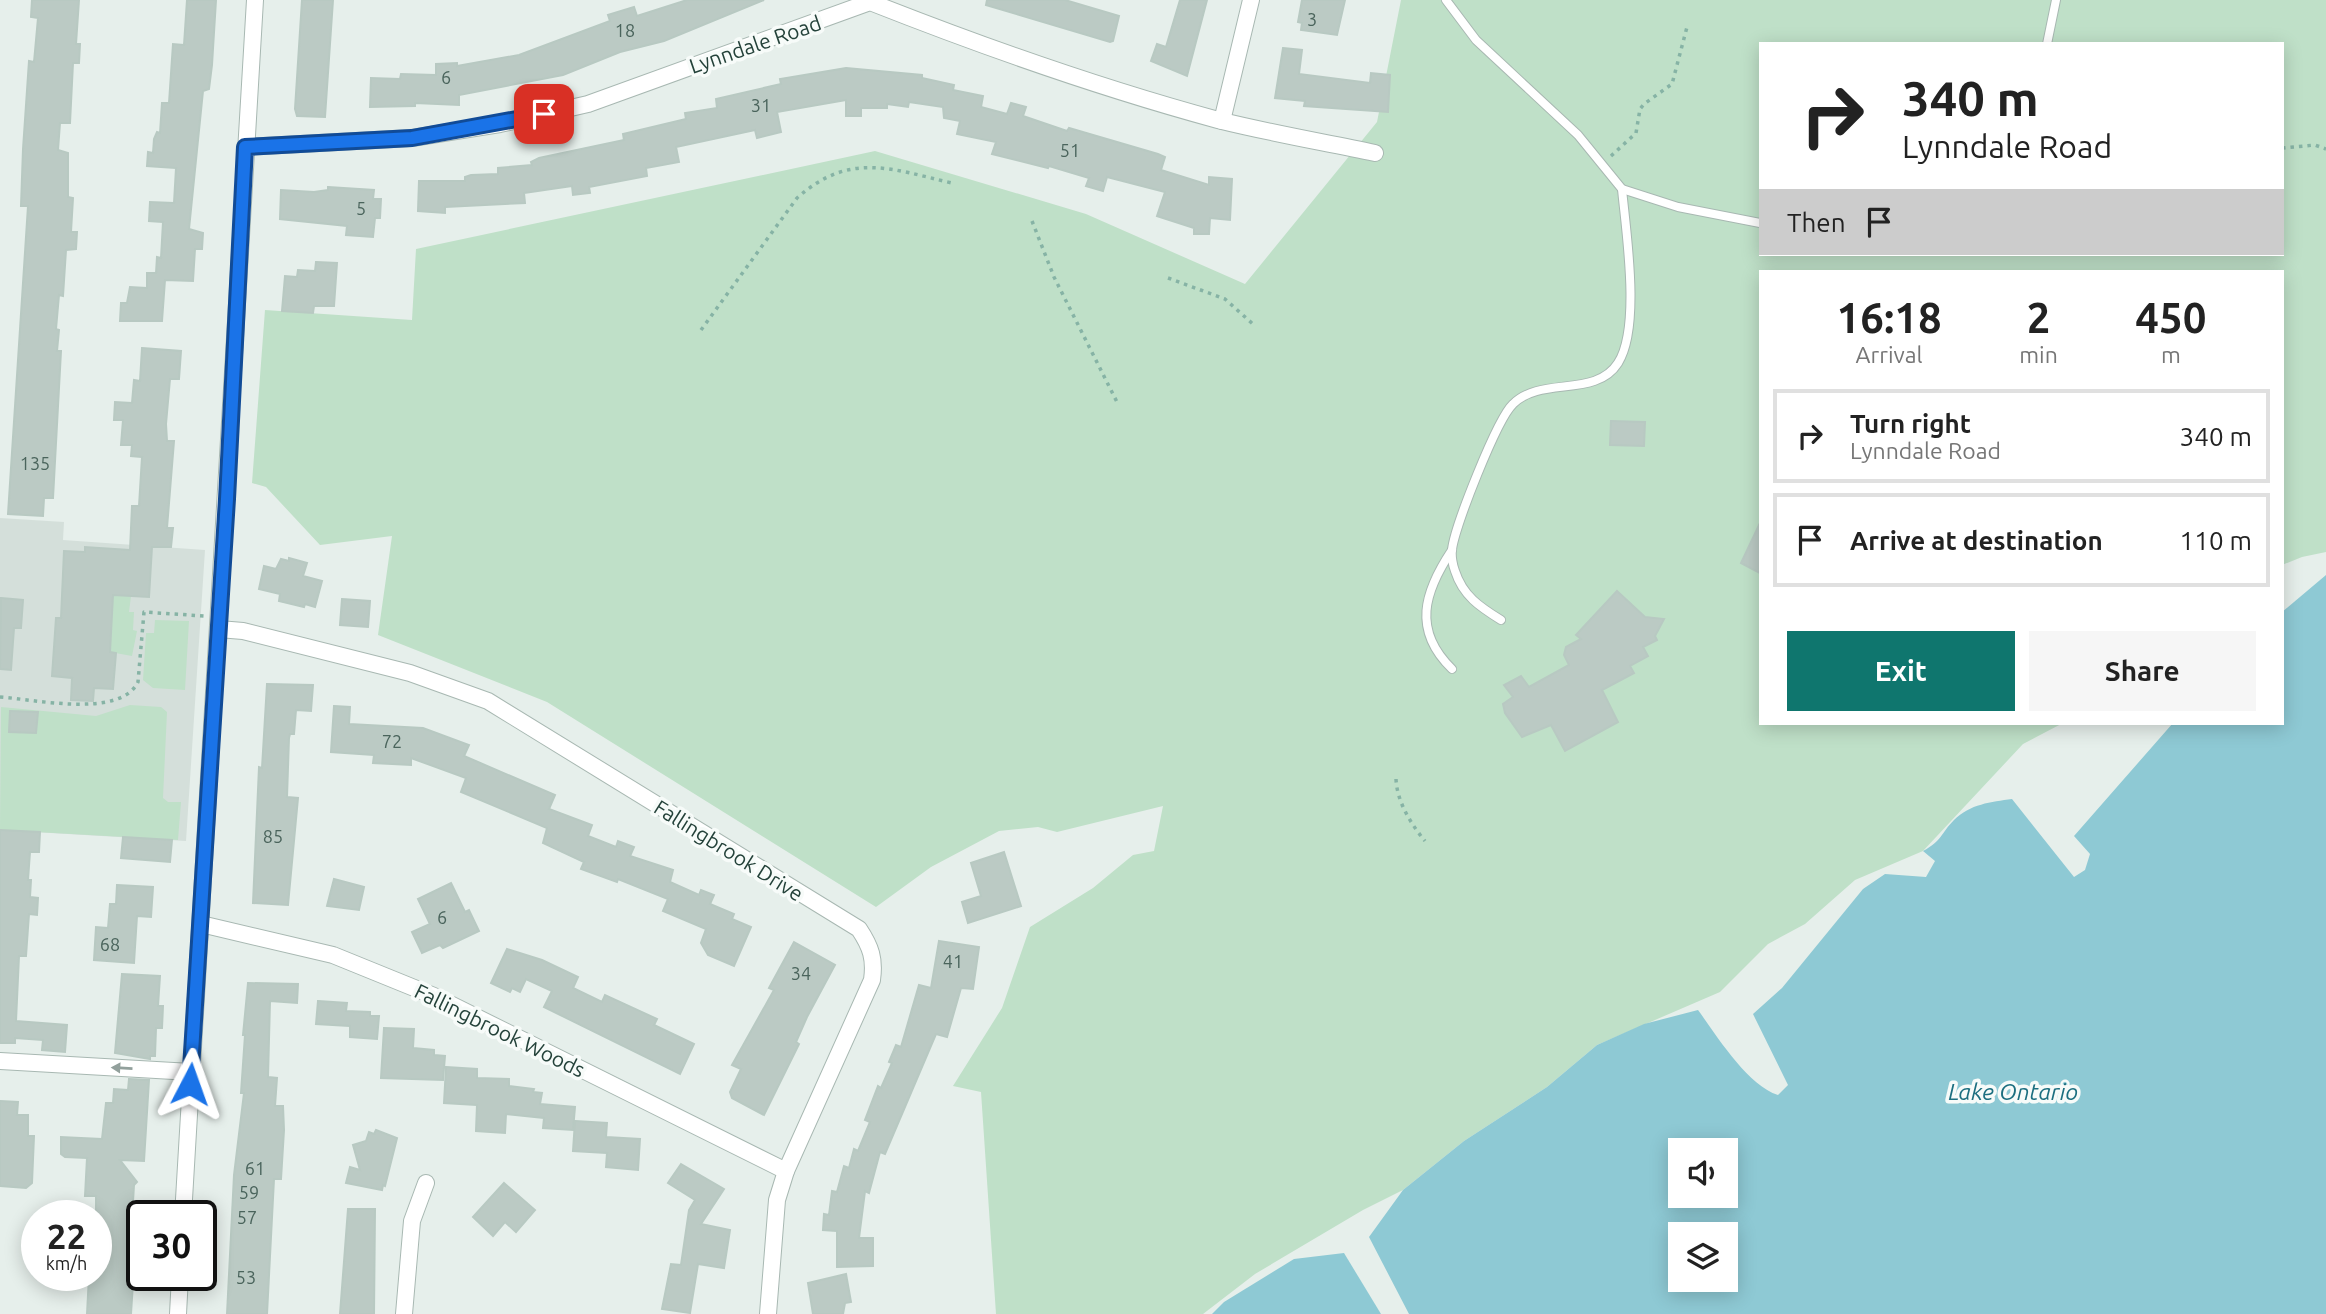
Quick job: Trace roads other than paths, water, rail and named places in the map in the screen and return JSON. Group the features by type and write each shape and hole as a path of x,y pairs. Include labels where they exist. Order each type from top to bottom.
{"street":[{"path":"184,1200 254,0"},
{"path":"1222,121 1251,0"},
{"name":"Lynndale Road","path":"245,147 412,138 500,124 588,104 869,1 972,42 1222,121 1375,153"},
{"name":"Fallingbrook Drive","path":"219,629 243,631 410,673 488,701 859,929 869,943 875,962 872,981 786,1171 777,1200 768,1314"},
{"name":"Fallingbrook Woods","path":"201,924 333,955 434,996 786,1171"},
{"path":"0,1061 191,1072"},
{"path":"404,1314 412,1221 426,1183"},
{"path":"178,1314 179,1291"}],"lane":[{"path":"1446,0 1476,40 1535,92 1603,163 1622,189 1630,310 1620,361 1603,377 1533,392 1511,405 1471,490 1452,550 1428,593 1424,614 1438,655 1452,669"},
{"path":"2047,42 2056,0"},
{"path":"1622,189 1678,207 1759,223"},
{"path":"1452,550 1454,570 1462,588 1474,604 1501,620"}],"water":[{"name":"Lake Ontario","path":"2326,575 2326,1314 1409,1314 1369,1237 1403,1190 1464,1141 1547,1087 1597,1045 1644,1024 1698,1010 1744,1071 1766,1090 1778,1095 1788,1085 1753,1014 1782,988 1863,889 1885,874 1926,877 1935,861 1923,851 1938,840 1954,820 1974,807 2012,799 2074,877 2085,870 2090,854 2074,836 2171,725 2284,725 2284,610"},
{"path":"1344,1253 1381,1314 1212,1314 1224,1302 1294,1259"}]}
